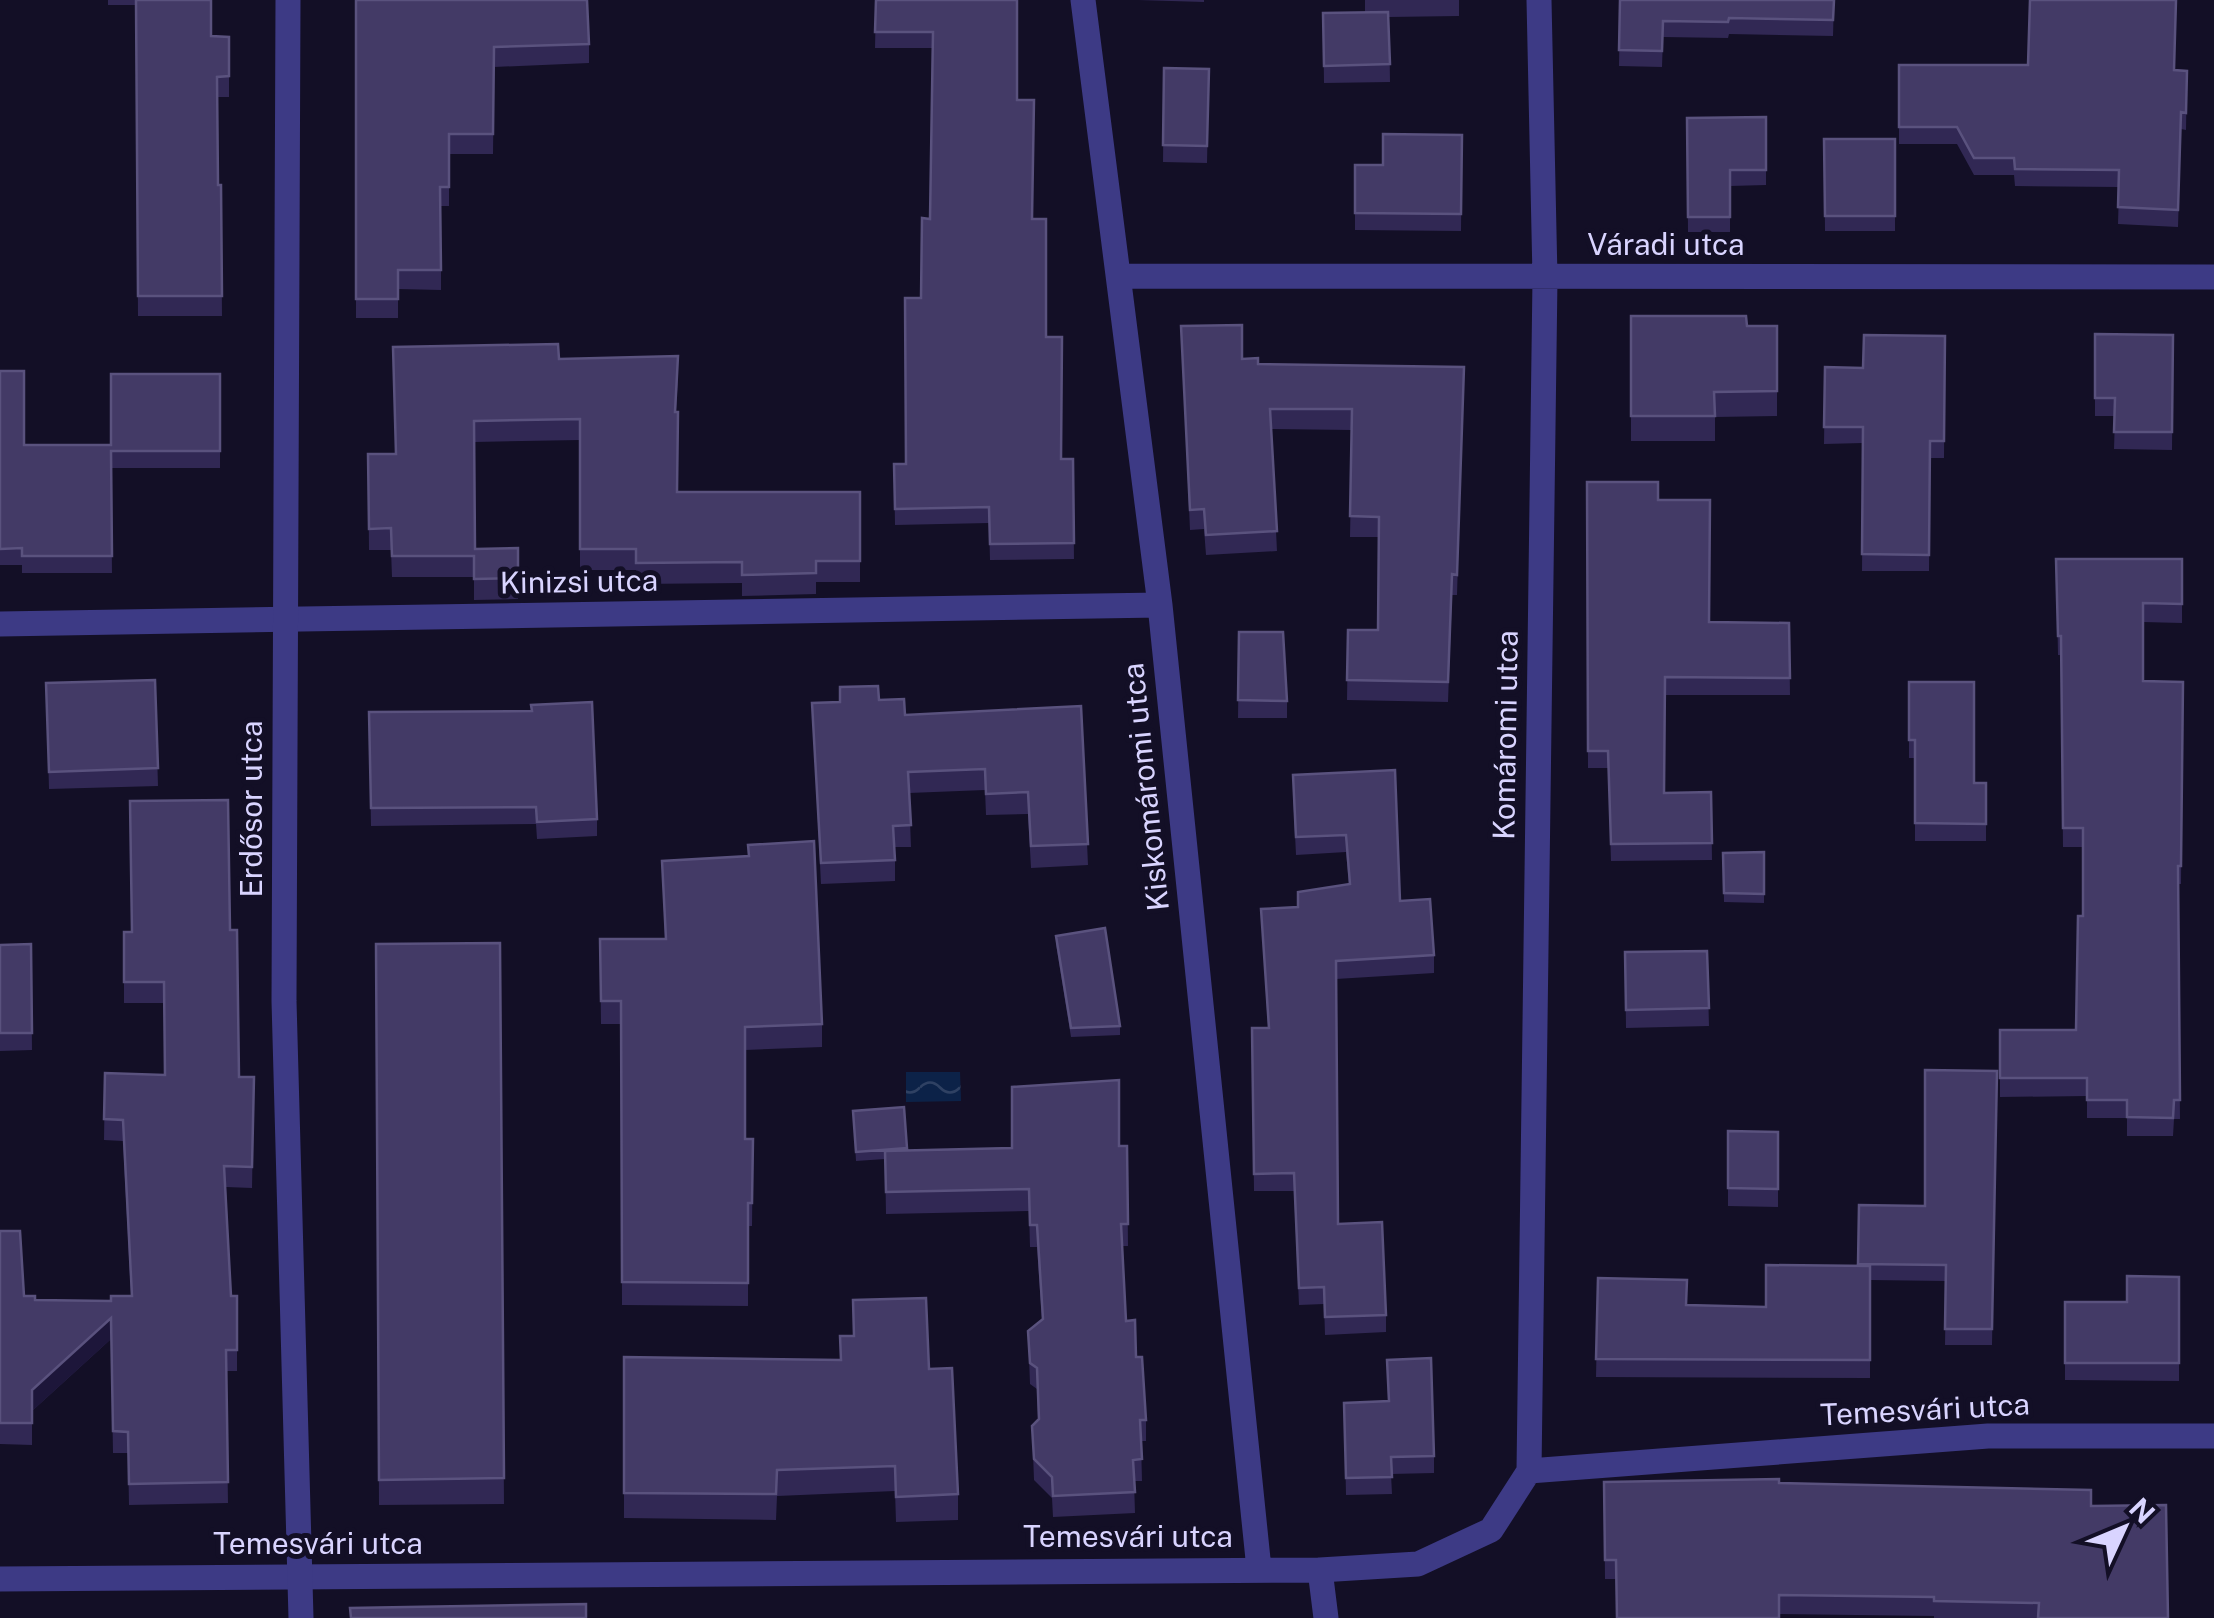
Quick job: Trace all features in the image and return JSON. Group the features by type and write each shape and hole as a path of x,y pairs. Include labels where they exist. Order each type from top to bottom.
{"street":[{"name":"Erdősor utca","path":"288,0 284,1001 301,1618"},
{"name":"Kiskomáromi utca","path":"1082,0 1160,605 1260,1568"},
{"name":"Komáromi utca","path":"1528,1471 1545,278 1539,0"},
{"name":"Váradi utca","path":"1118,276 2214,277"},
{"name":"Kinizsi utca","path":"0,624 1160,605"},
{"name":"Temesvári utca","path":"0,1579 1320,1570 1418,1564 1491,1530 1528,1471 1988,1436 2214,1436"},
{"path":"1320,1570 1326,1618"}],"water":[{"path":"906,1072 960,1072 961,1101 906,1102"}],"building":[{"path":"136,0 211,0 211,36 229,37 229,76 217,77 222,296 138,296"},
{"path":"356,0 587,0 589,44 494,47 493,134 449,134 449,187 440,187 441,270 398,270 398,299 356,299"},
{"path":"876,0 1017,0 1017,100 1034,100 1032,219 1046,219 1046,337 1062,337 1061,459 1073,459 1074,543 990,544 989,507 895,509 894,464 906,464 905,298 921,298 922,218 930,219 933,32 875,32"},
{"path":"1620,0 1834,0 1833,20 1663,21 1662,51 1619,50"},
{"path":"2030,0 2176,0 2174,70 2187,71 2186,113 2181,112 2178,210 2118,207 2119,170 2015,169 2014,158 1974,158 1957,127 1899,127 1899,65 2028,65"},
{"path":"1388,12 1390,64 1324,66 1323,13"},
{"path":"1164,68 1209,69 1207,146 1163,145"},
{"path":"1766,117 1766,170 1730,170 1730,217 1688,217 1687,118"},
{"path":"1383,134 1462,135 1461,214 1355,213 1355,165 1383,165"},
{"path":"1824,139 1895,139 1895,216 1825,216"},
{"path":"1631,316 1746,316 1747,326 1777,326 1777,391 1714,392 1715,416 1631,416"},
{"path":"1242,325 1242,359 1258,358 1258,364 1464,367 1457,575 1452,574 1448,682 1347,680 1348,630 1378,630 1379,517 1350,516 1352,409 1270,409 1277,531 1206,535 1204,509 1190,510 1181,326"},
{"path":"2095,334 2173,335 2172,432 2114,432 2115,398 2095,398"},
{"path":"1864,335 1945,336 1944,441 1930,441 1929,555 1862,554 1863,427 1824,427 1825,367 1863,368"},
{"path":"558,344 559,359 678,356 677,492 860,492 860,561 816,561 816,573 742,575 742,562 636,563 636,549 580,549 580,419 474,421 475,549 518,548 518,578 474,579 474,556 392,556 391,528 369,529 368,454 396,454 393,347"},
{"path":"0,371 24,371 24,445 111,445 111,374 220,374 220,451 111,451 112,556 22,556 22,548 0,549"},
{"path":"1587,482 1658,482 1658,500 1710,500 1709,622 1789,623 1790,678 1665,677 1664,793 1711,792 1712,843 1611,844 1608,751 1588,751"},
{"path":"2056,559 2182,559 2182,604 2143,603 2143,681 2183,682 2178,866 2180,1100 2174,1100 2173,1118 2127,1117 2127,1100 2087,1100 2087,1078 2000,1078 2000,1030 2076,1030 2078,916 2083,916 2083,828 2063,828"},
{"path":"1239,632 1283,632 1287,701 1238,700"},
{"path":"155,680 158,768 49,772 46,683"},
{"path":"1909,682 1974,682 1974,783 1986,783 1986,824 1915,823 1915,740 1909,740"},
{"path":"878,686 879,700 904,699 905,715 1081,706 1088,844 1031,846 1028,792 986,794 985,769 908,772 911,825 893,826 895,860 821,863 812,703 840,702 840,687"},
{"path":"592,702 597,819 537,822 536,807 371,808 369,712 532,711 531,705"},
{"path":"1395,770 1400,901 1430,899 1434,955 1336,961 1338,1224 1382,1222 1386,1315 1325,1317 1324,1287 1299,1288 1294,1173 1254,1174 1252,1028 1269,1028 1261,909 1298,907 1298,892 1350,884 1346,835 1296,837 1293,775"},
{"path":"228,800 230,930 237,930 239,1077 254,1077 252,1167 224,1166 231,1296 237,1296 237,1350 226,1350 228,1482 129,1484 128,1432 113,1431 111,1318 32,1390 32,1423 0,1423 0,1231 20,1231 24,1296 35,1296 35,1300 111,1301 111,1296 132,1296 123,1120 104,1119 105,1073 165,1075 164,982 124,982 124,932 132,932 130,801"},
{"path":"814,841 822,1024 745,1027 745,1139 753,1139 748,1283 622,1282 621,1001 601,1001 600,939 666,939 662,861 749,856 748,845"},
{"path":"1764,852 1764,894 1724,893 1723,853"},
{"path":"1105,928 1120,1026 1071,1028 1056,936"},
{"path":"500,943 504,1478 379,1480 376,944"},
{"path":"31,944 32,1033 0,1033 0,945"},
{"path":"1707,951 1709,1008 1626,1010 1625,952"},
{"path":"1925,1070 1997,1071 1992,1329 1945,1329 1946,1265 1858,1264 1859,1205 1925,1206"},
{"path":"1119,1080 1119,1146 1127,1146 1128,1224 1121,1224 1126,1321 1135,1320 1136,1357 1142,1357 1146,1420 1140,1420 1142,1459 1133,1460 1135,1492 1053,1496 1052,1477 1034,1459 1032,1426 1039,1419 1037,1368 1030,1363 1028,1331 1043,1319 1037,1225 1030,1225 1029,1189 886,1192 885,1151 1012,1148 1012,1087"},
{"path":"904,1107 907,1148 856,1152 853,1111"},
{"path":"1728,1131 1778,1132 1778,1189 1728,1188"},
{"path":"1766,1265 1870,1266 1870,1360 1596,1359 1598,1278 1687,1280 1686,1305 1766,1307"},
{"path":"2127,1276 2179,1277 2179,1363 2065,1363 2065,1302 2127,1302"},
{"path":"926,1298 929,1369 952,1368 958,1494 896,1497 895,1466 777,1470 776,1494 624,1493 624,1357 841,1360 840,1336 854,1336 853,1300"},
{"path":"1431,1358 1434,1456 1391,1457 1392,1477 1346,1478 1344,1403 1389,1401 1387,1360"},
{"path":"1779,1479 1779,1483 2091,1490 2091,1506 2166,1505 2168,1618 2038,1618 2039,1603 1779,1595 1779,1618 1617,1618 1616,1560 1605,1560 1604,1482"},
{"path":"586,1604 586,1618 351,1618 350,1608"}]}
